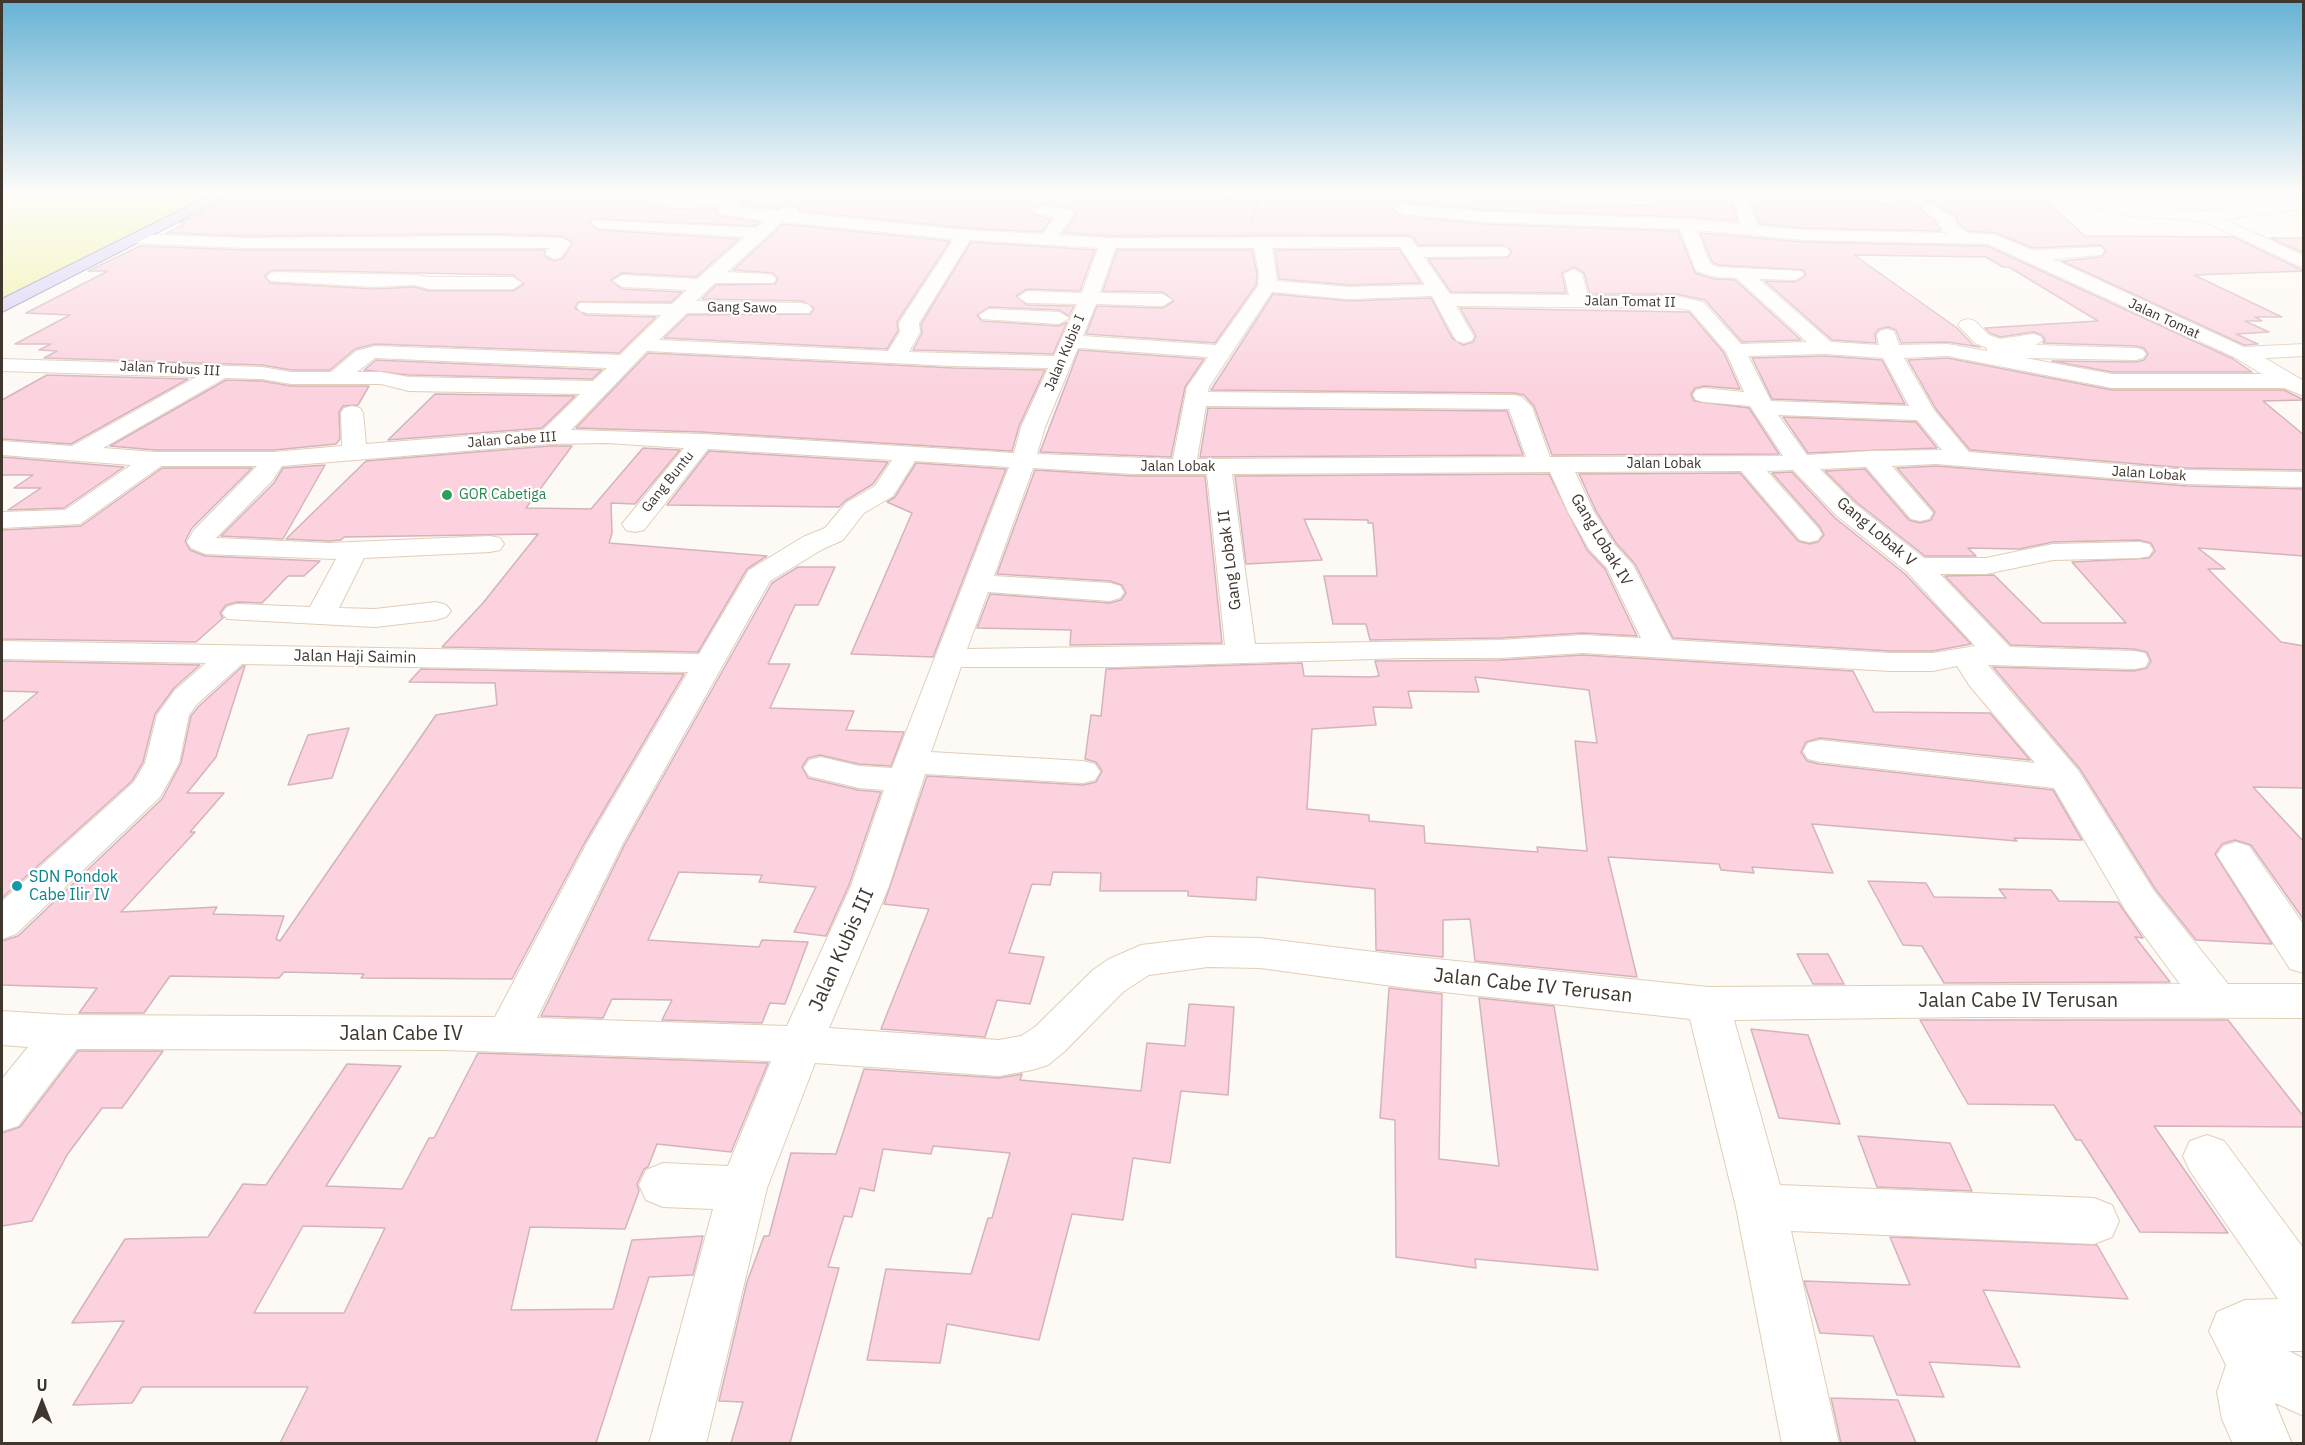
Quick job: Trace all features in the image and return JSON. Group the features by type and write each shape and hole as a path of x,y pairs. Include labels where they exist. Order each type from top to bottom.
{"main road":[{"path":"2,306 96,258"}],"street":[{"path":"301,258 269,282 369,289 513,283"},
{"path":"369,289 370,279 394,258"},
{"path":"550,437 680,308 704,275 731,258"},
{"path":"895,357 910,332 909,323 950,258"},
{"name":"Jalan Kubis I","path":"1023,462 1033,427 1089,298 1103,258"},
{"path":"1184,467 1198,387 1267,286 1268,273 1261,258"},
{"path":"1416,258 1464,337"},
{"path":"1699,258 1702,267 1715,272 1795,275"},
{"name":"Jalan Tomat","path":"2034,258 2241,353 2296,385"},
{"path":"2076,258 2106,270"},
{"path":"1741,273 1825,348"},
{"path":"1573,274 1580,301"},
{"path":"622,282 704,275 767,279"},
{"path":"1267,286 1349,293 1437,290 1455,280"},
{"name":"Jalan Tomat II","path":"1437,290 1580,301 1642,294 1696,306 1735,350 1760,404 1800,463"},
{"path":"1027,297 1163,300"},
{"name":"Gang Sawo","path":"587,307 802,309"},
{"path":"989,315 1079,319"},
{"path":"2175,324 2223,321"},
{"path":"1968,325 1997,353 2112,381 2296,385"},
{"path":"1997,353 2033,340"},
{"path":"612,341 895,357 1061,362"},
{"path":"1071,341 1222,352"},
{"path":"1888,344 1924,413 1960,457"},
{"path":"1735,350 1888,344 1997,353 2045,351 2136,354"},
{"path":"2241,353 2304,350"},
{"path":"339,376 363,355 375,352 626,362"},
{"path":"2241,353 2304,354"},
{"name":"Jalan Trubus III","path":"2,364 262,373 291,378 339,376 381,378 409,384 598,388"},
{"path":"79,452 221,372"},
{"path":"2181,383 2198,399"},
{"path":"1704,395 1760,404 1924,413"},
{"name":"Gang Lobak IV","path":"1195,399 1514,402 1521,408 1549,464 1603,549 1619,566 1660,647"},
{"path":"352,413 354,451"},
{"name":"Jalan Cabe III","path":"2,448 155,459 274,459 550,437 607,436 909,452 1023,462"},
{"name":"Gang Buntu","path":"635,524 702,441"},
{"path":"507,1035 605,843 759,576 813,543 834,534 855,508 884,491 909,452"},
{"name":"Jalan Lobak","path":"1023,462 1219,467 1800,463 1871,458 1960,457 2187,477 2304,480"},
{"path":"1871,458 1920,513"},
{"path":"2,520 71,518 155,459"},
{"path":"274,459 263,476 203,536 201,542 205,546 354,551 490,544"},
{"name":"Jalan Kubis III","path":"677,1443 743,1188 800,1044 870,886 948,658 1023,462"},
{"path":"1748,463 1809,534"},
{"name":"Gang Lobak V","path":"1800,463 1846,510 1917,566 1983,656 1980,678 2066,778 2140,901 2216,1000"},
{"name":"Gang Lobak II","path":"1219,467 1241,654"},
{"path":"1917,566 1986,566 2053,552 2139,550"},
{"path":"320,616 354,551"},
{"path":"976,583 1110,592"},
{"path":"237,613 375,618 436,611"},
{"path":"948,658 1115,658 1405,648 1500,649 1583,644 1878,661 1933,662 1983,656 2134,660"},
{"name":"Jalan Haji Saimin","path":"2,650 709,663"},
{"path":"2,924 148,789 162,763 173,715 186,697 232,656"},
{"path":"1820,751 2066,778"},
{"path":"821,768 859,777 910,771 1083,772"},
{"path":"2236,855 2304,958"},
{"name":"Jalan Cabe IV Terusan","path":"800,1044 999,1058 1032,1052 1050,1039 1108,981 1124,970 1141,961 1208,952 1260,953 1708,1004 2304,1000"},
{"path":"1708,1004 1761,1207 1811,1443"},
{"name":"Jalan Cabe IV","path":"2,1028 66,1032 507,1035 800,1044"},
{"path":"2,1112 66,1032"},
{"path":"2207,1156 2304,1292"},
{"path":"663,1185 743,1188"},
{"path":"1761,1207 2094,1221"},
{"path":"2304,1325 2245,1326 2236,1331 2254,1362 2304,1389"},
{"path":"2254,1362 2245,1392 2250,1419 2265,1443"}],"green space":[{"path":"2,258 86,258 2,301"}],"building":[{"path":"114,258 549,258 554,261 562,259 717,258 696,277 622,273 611,280 622,289 682,292 671,302 578,302 575,308 586,315 656,317 619,353 375,344 355,349 330,370 291,370 262,365 44,358 57,351 39,350 51,344 15,344 70,315 26,313 108,271 88,271","holes":["276,270 513,275 524,284 513,291 429,291 415,287 374,289 270,283 265,276 270,271"]},
{"path":"746,258 939,258 897,322 898,331 887,349 664,338 688,315 811,314 814,308 802,301 702,299 716,285 775,284 778,279 773,273 733,270"},
{"path":"961,258 1092,258 1080,291 1027,289 1016,296 1027,305 1074,306 1069,316 1059,310 989,307 977,315 982,321 1059,326 1067,322 1053,354 913,350 922,333 921,324"},
{"path":"1114,258 1254,258 1257,273 1256,285 1215,343 1086,334 1097,306 1163,308 1174,301 1163,292 1103,291"},
{"path":"1276,258 1405,258 1421,283 1349,285 1279,279"},
{"path":"1689,258 1695,273 1714,279 1735,280 1801,340 1742,342 1705,300 1676,294 1590,294 1584,273 1574,267 1562,273 1566,293 1451,292 1428,259"},
{"path":"1711,258 1859,258 1957,328 1973,345 1980,347 1947,342 1901,343 1896,330 1888,327 1879,329 1875,334 1876,343 1832,340 1765,281 1796,282 1806,275 1803,270 1718,265"},
{"path":"1988,258 2014,258 2233,359 2252,372 2112,372 2052,361 2136,362 2144,360 2148,354 2144,348 2136,346 2043,343 2045,340 2042,335 2034,332 2000,337 1990,333 1985,328 2098,321 2009,267 2003,267"},
{"path":"2087,258 2278,258 2304,271 2194,275 2282,317 2255,317 2262,321 2245,321 2269,332 2236,334 2258,344 2244,345 2062,261"},
{"path":"1273,294 1349,301 1431,298 1452,338 1463,345 1473,342 1476,336 1460,308 1689,312 1724,353 1740,389 1704,386 1695,388 1691,394 1694,401 1749,408 1779,454 1552,455 1534,406 1524,395 1514,393 1211,390"},
{"path":"1079,350 1204,359 1185,387 1171,457 1040,452"},
{"path":"648,353 953,368 1045,370 1019,426 1012,451 702,432 576,428"},
{"path":"1825,356 1882,360 1905,404 1772,399 1752,358"},
{"path":"1947,358 2112,390 2284,390 2304,400 2263,401 2304,435 2304,470 2187,468 1970,450 1936,409 1908,360"},
{"path":"376,360 602,370 592,379 409,375 364,370"},
{"path":"47,375 188,379 71,444 2,439 2,400"},
{"path":"226,380 262,381 291,386 369,386 358,405 343,406 339,412 340,439 336,444 274,450 155,450 110,446"},
{"path":"435,394 575,396 542,428 388,440"},
{"path":"1208,408 1507,411 1523,455 1200,457"},
{"path":"1783,417 1916,422 1937,448 1808,453"},
{"path":"572,446 526,508 591,509 643,448 680,450 635,504 611,503 612,533 609,543 767,556 747,569 698,652 442,647 483,603 538,534 344,537 341,540 329,541 286,539 366,461"},
{"path":"709,451 888,462 873,484 839,507 667,505"},
{"path":"2,457 124,467 64,508 8,510 41,488 14,488 33,475 2,475"},
{"path":"916,463 1006,469 933,657 851,654 912,513 887,502 895,497"},
{"path":"325,465 283,539 221,536 274,483 283,468"},
{"path":"1936,466 2187,486 2304,489 2304,556 2198,548 2225,569 2208,569 2281,642 2304,646 2304,788 2253,787 2304,842 2304,920 2251,845 2235,840 2222,844 2215,854 2272,944 2196,940 2156,890 2080,769 1993,667 2134,671 2147,668 2151,661 2147,652 2134,649 2011,645 1945,576 1994,575 2042,623 2126,623 2072,562 2149,558 2155,551 2151,543 2139,540 2053,542 2019,549 1968,548 1976,556 1925,556 1856,502 1825,471 1865,469 1909,520 1920,523 1931,520 1935,512 1897,468"},
{"path":"162,468 252,468 192,528 185,541 190,550 205,556 320,561 304,576 288,576 262,603 237,602 226,605 220,613 223,618 196,642 2,639 2,530 81,526"},
{"path":"1035,470 1133,476 1205,476 1222,643 1070,645 1071,630 977,628 990,594 1110,603 1121,600 1126,593 1122,585 1110,581 997,574"},
{"path":"1792,472 1835,518 1905,574 1971,644 1933,651 1890,651 1673,638 1635,564 1616,543 1596,511 1579,474 1740,473 1798,541 1809,544 1818,542 1824,535 1820,527 1772,473"},
{"path":"1549,474 1587,550 1605,569 1637,636 1583,633 1500,638 1370,640 1366,624 1333,624 1324,576 1377,576 1373,523 1368,523 1368,520 1304,519 1322,560 1246,564 1235,476"},
{"path":"798,567 835,567 818,605 795,605 768,664 790,664 770,708 854,711 846,730 904,732 891,766 859,764 820,755 808,758 802,767 808,778 858,790 881,792 849,885 826,936 794,932 816,887 759,882 762,875 679,872 648,940 759,947 762,940 808,942 785,1004 770,1003 762,1023 662,1020 672,1000 612,999 603,1018 541,1016 625,844 772,583"},
{"path":"1583,655 1853,671 1874,712 1990,713 2030,760 1820,738 1806,742 1801,752 1807,761 1819,764 2053,790 2082,840 2014,838 2017,841 1812,824 1833,873 1752,867 1754,873 1721,870 1719,864 1608,857 1637,977 1475,961 1470,919 1443,920 1443,957 1376,950 1375,889 1257,877 1256,900 1188,896 1188,891 1100,891 1101,873 1053,872 1050,885 1032,884 1009,953 1044,957 1030,1004 997,1000 985,1037 881,1029 929,909 884,904 927,776 1083,785 1096,782 1102,771 1096,762 1085,759 1091,715 1101,716 1106,669 1302,663 1304,676 1371,677 1379,676 1375,661 1500,660","holes":["1475,677 1589,690 1597,743 1575,741 1587,851 1537,847 1538,852 1425,843 1424,826 1369,821 1369,815 1307,809 1312,729 1376,725 1373,707 1412,708 1408,691 1479,692"]},
{"path":"2,661 200,665 174,688 155,714 143,762 132,781 2,898 2,722 38,692 2,691"},
{"path":"245,666 216,757 187,793 224,793 190,832 195,832 121,912 217,907 213,914 284,916 276,939 280,941 436,715 497,705 495,683 409,682 421,669 684,674 585,842 512,979 361,978 364,974 284,972 279,978 170,976 144,1013 79,1013 97,988 2,985 2,941 18,936 162,799 181,763 191,716"},
{"path":"349,728 332,778 288,785 308,735"},
{"path":"1868,881 1926,883 1934,897 2006,898 1999,889 2051,890 2059,901 2118,902 2143,938 2135,937 2170,982 1944,983 1922,946 1903,945"},
{"path":"1797,954 1828,954 1844,984 1813,984"},
{"path":"1389,988 1442,994 1439,1159 1499,1166 1479,998 1554,1006 1598,1270 1475,1259 1476,1268 1396,1257 1395,1120 1380,1118"},
{"path":"1189,1004 1234,1007 1228,1095 1181,1091 1170,1163 1133,1158 1123,1220 1072,1214 1039,1340 947,1324 940,1363 867,1360 886,1269 971,1274 988,1218 992,1218 1010,1153 933,1146 931,1154 883,1149 874,1191 860,1188 852,1217 844,1216 828,1267 839,1268 790,1443 731,1443 743,1402 719,1401 747,1282 764,1236 769,1236 791,1153 836,1154 864,1069 999,1078 1022,1074 1020,1080 1141,1091 1147,1043 1185,1046"},
{"path":"1920,1020 2228,1020 2304,1117 2304,1127 2154,1126 2228,1233 2140,1232 2081,1140 2076,1140 2054,1105 1968,1104"},
{"path":"1751,1029 1808,1035 1840,1124 1779,1118"},
{"path":"78,1051 163,1051 122,1108 102,1108 67,1155 32,1221 2,1226 2,1133 20,1127"},
{"path":"478,1053 768,1063 731,1152 657,1144 648,1167 644,1169 637,1184 639,1191 625,1229 530,1227 511,1310 613,1309 632,1240 703,1236 693,1275 649,1277 596,1443 280,1443 308,1387 142,1387 132,1403 73,1405 124,1321 72,1323 125,1239 208,1237 243,1184 266,1185 347,1064 401,1066 326,1186 402,1189 429,1138 434,1138","holes":["303,1226 385,1228 344,1313 254,1313"]},
{"path":"1858,1136 1950,1143 1972,1191 1877,1187"},
{"path":"1890,1237 2097,1245 2128,1299 1983,1290 2020,1367 1929,1362 1944,1397 1897,1395 1873,1336 1820,1333 1804,1281 1910,1285"},
{"path":"1831,1398 1898,1400 1916,1443 1841,1443"}],"place":[{"name":"GOR Cabetiga","path":"447,495"},
{"name":"SDN Pondok Cabe Ilir IV","path":"17,886"}]}
